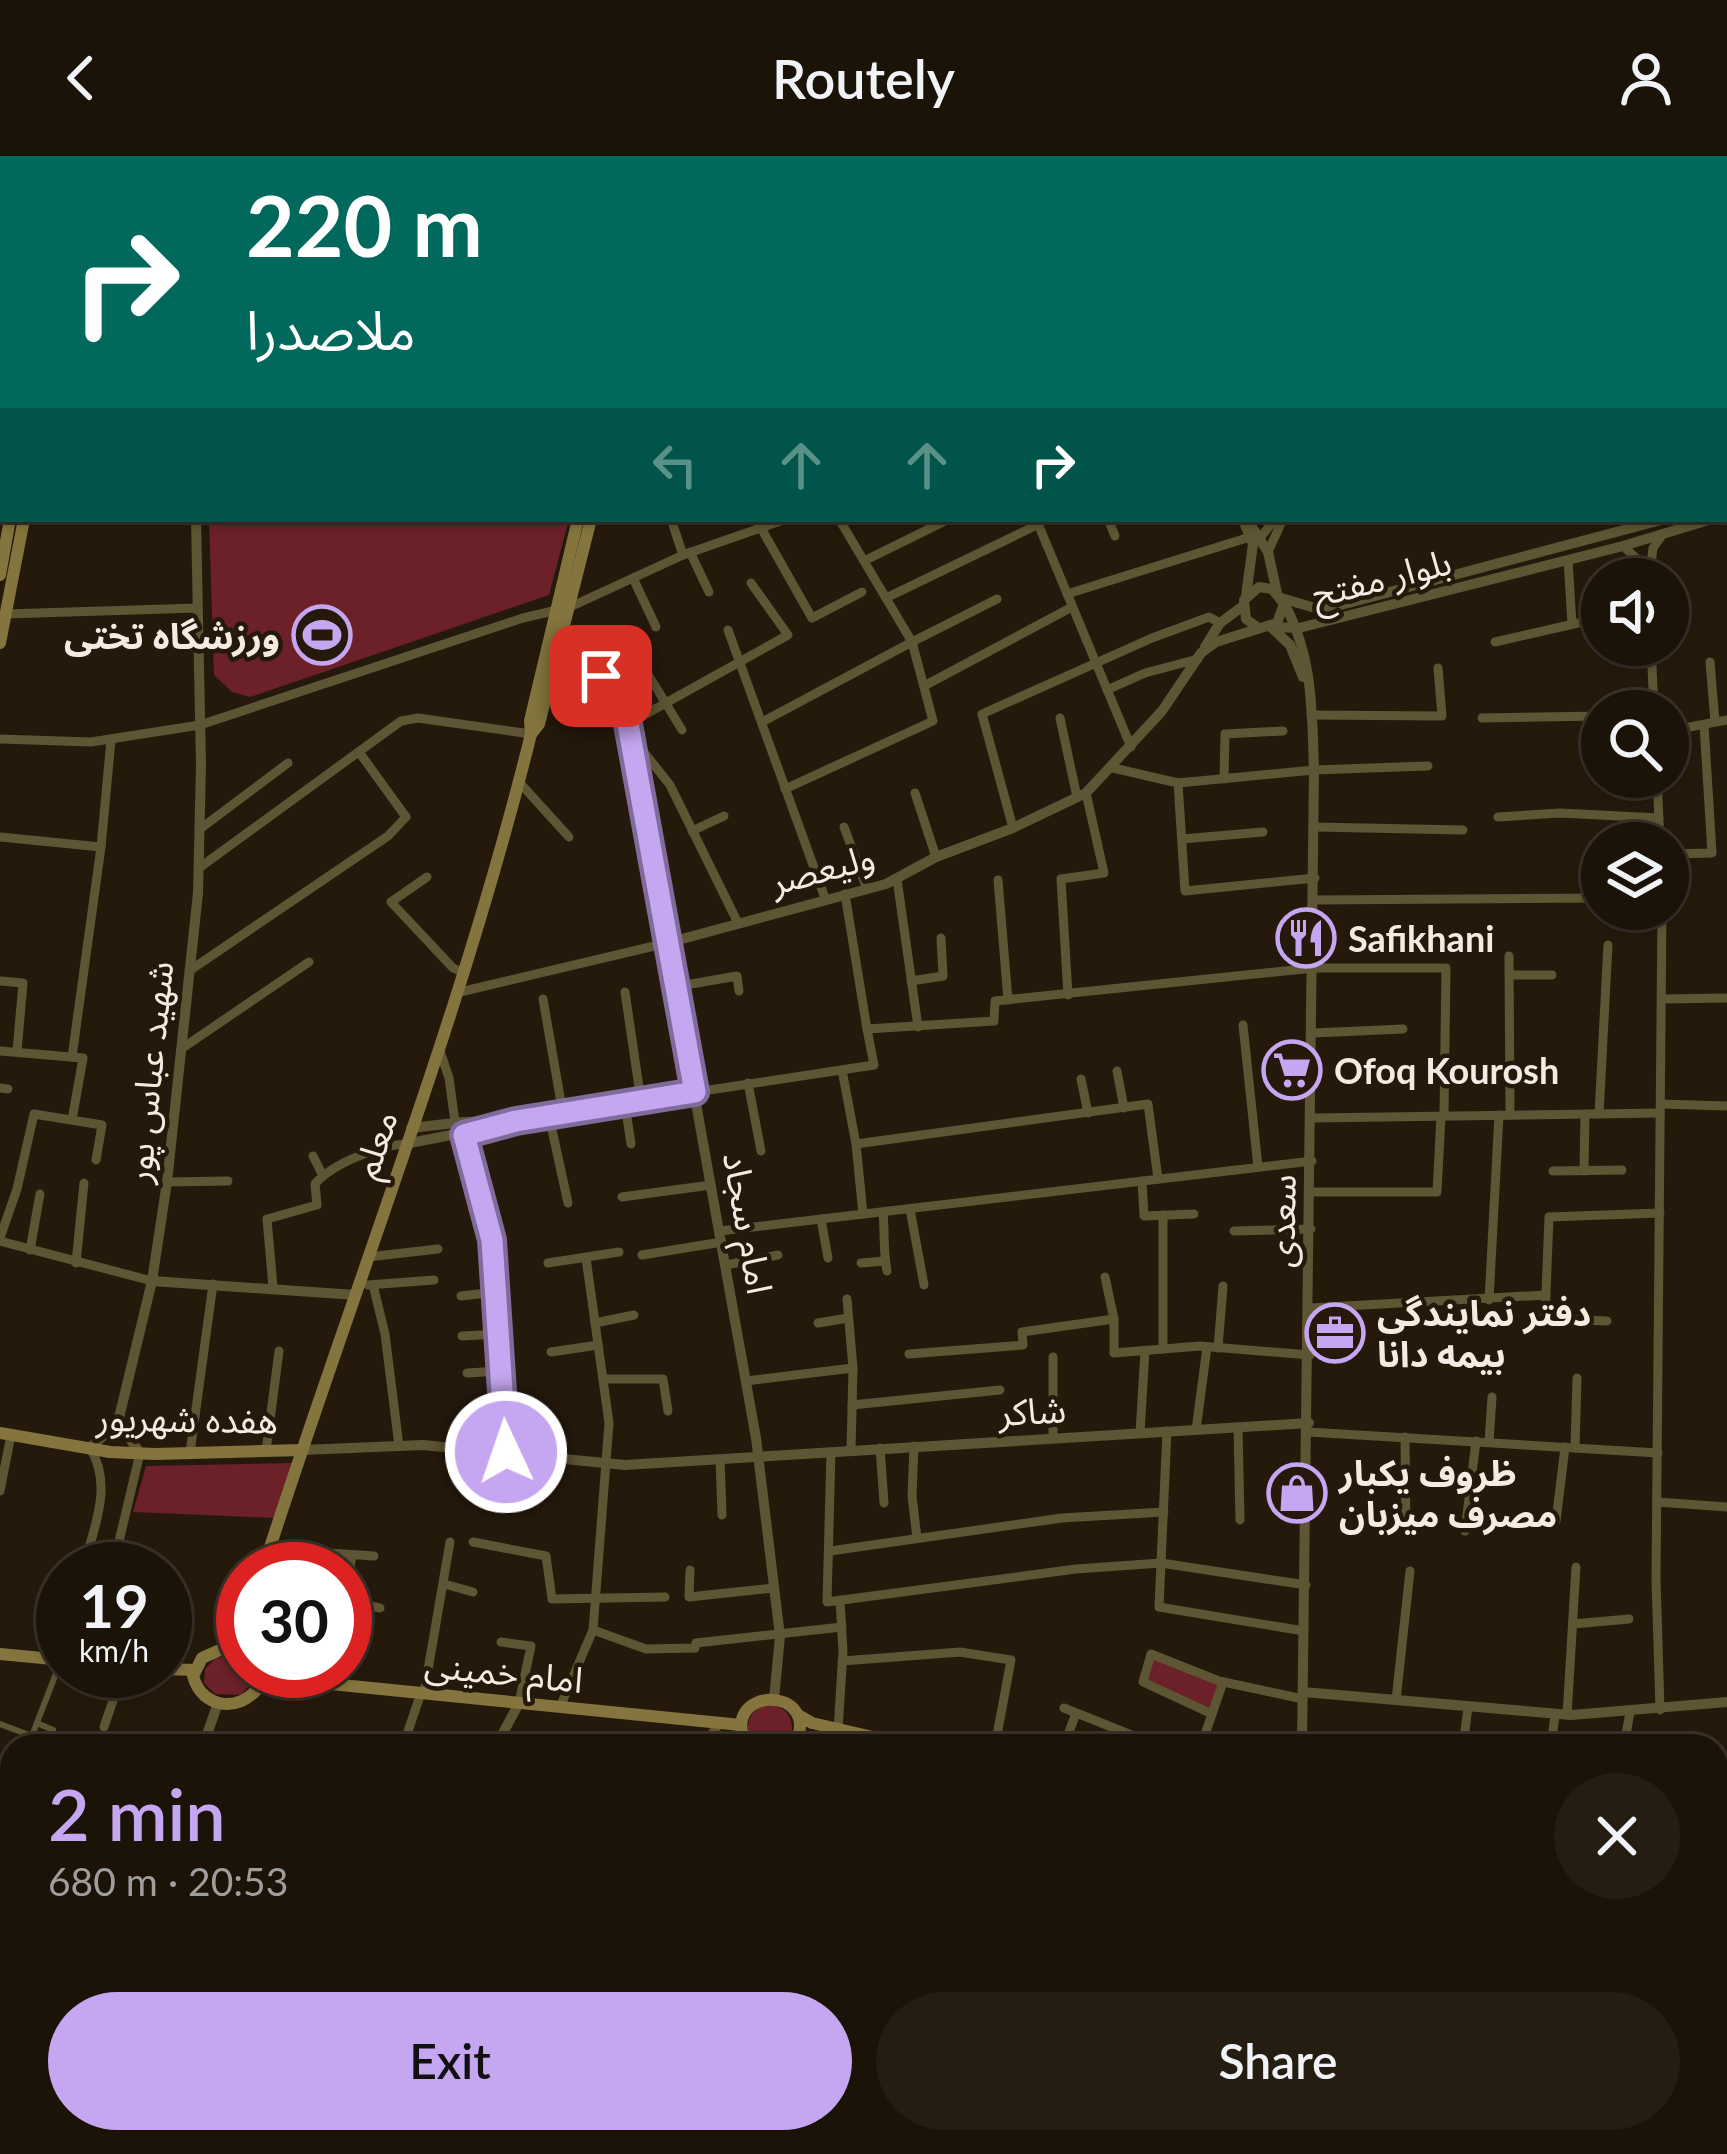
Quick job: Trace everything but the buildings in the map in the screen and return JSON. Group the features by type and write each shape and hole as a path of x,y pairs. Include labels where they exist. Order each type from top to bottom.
{"main road":[{"path":"0,575 9,522"},
{"path":"0,644 23,522"},
{"name":"معلم","path":"271,1542 363,1288 368,1257 439,1046 519,782 554,609 577,522"},
{"name":"معلم","path":"531,734 539,724 591,522"},
{"name":"هفده شهریور","path":"6,1434 140,1454 303,1450"},
{"path":"216,1652 202,1658 195,1670 195,1685 201,1694 218,1703 248,1698"},
{"path":"0,1654 36,1656"},
{"name":"امام خمینی","path":"372,1684 741,1725"},
{"path":"744,1734 741,1725 749,1708 774,1699 784,1701 797,1715 856,1734"},
{"path":"797,1715 800,1734"}],"street":[{"name":"شهید عباس پور","path":"118,1422 152,1281 167,1183 199,868 196,522"},
{"path":"672,522 709,592"},
{"path":"734,522 739,535"},
{"path":"0,740 111,740 200,725 570,607 687,553 778,522"},
{"path":"785,789 932,721 912,642 841,522"},
{"path":"864,561 943,522"},
{"path":"886,598 1037,522 1131,747"},
{"path":"1109,522 1115,536"},
{"name":"سعدی","path":"1247,522 1268,552 1279,595 1299,628 1310,697 1314,770 1312,1229 1302,1734"},
{"path":"1067,594 1255,537 1275,522"},
{"path":"1268,552 1278,522"},
{"path":"1651,558 1659,524"},
{"name":"بلوار مفتح","path":"1264,627 1299,628 1623,546 1659,524"},
{"name":"بلوار مفتح","path":"1279,595 1322,610 1659,524"},
{"path":"761,528 812,618 862,592"},
{"path":"1244,601 1259,587 1279,595 1283,611 1264,627 1246,620 1244,601 1255,537"},
{"path":"1623,546 1636,558"},
{"path":"1568,560 1572,624"},
{"path":"633,578 656,627"},
{"path":"737,922 670,785 629,729 664,702 788,634 751,583"},
{"path":"762,722 997,599"},
{"name":"ولیعصر","path":"455,994 667,944 867,889 1081,795 1131,747 1220,623 1244,601"},
{"path":"924,686 1072,607"},
{"path":"5,614 198,608"},
{"path":"1013,827 982,714 1209,617 1220,623"},
{"path":"1495,642 1581,622"},
{"name":"سعدی","path":"1264,627 1294,652 1310,697"},
{"name":"ولیعصر","path":"1199,656 1216,642 1264,627"},
{"path":"728,630 825,898"},
{"name":"امام سجاد","path":"561,645 586,657 629,729 758,1457 780,1636 774,1699"},
{"path":"1107,690 1199,656"},
{"path":"1689,854 1712,854 1716,722 1710,662"},
{"path":"1311,715 1442,716 1438,668"},
{"path":"646,671 682,730"},
{"path":"1482,718 1581,716"},
{"path":"199,868 401,722 418,718 531,734"},
{"path":"1060,718 1104,873 1061,879 1068,995"},
{"path":"1224,779 1225,734 1283,731"},
{"path":"72,1120 111,740"},
{"path":"189,971 369,849 406,817 359,752"},
{"path":"200,829 288,763"},
{"path":"1113,768 1178,783 1314,770 1428,766"},
{"path":"519,782 568,838"},
{"path":"1178,783 1185,891 1315,878"},
{"path":"915,794 936,857"},
{"path":"1658,798 1659,822"},
{"path":"1498,817 1560,813 1659,818"},
{"path":"692,831 724,816"},
{"path":"1315,826 1463,830"},
{"path":"844,827 867,889"},
{"path":"1183,838 1262,832"},
{"path":"0,837 101,847"},
{"path":"427,877 391,902 462,972"},
{"path":"897,879 918,1028"},
{"path":"998,880 1008,1000"},
{"path":"273,1287 267,1219 317,1205 315,1184 352,1160 516,1121 874,1066 845,894"},
{"path":"1315,900 1581,898"},
{"path":"1660,1710 1662,930"},
{"path":"911,981 943,976 940,938"},
{"path":"1599,1114 1608,945"},
{"path":"1489,1300 1504,1115 1509,956"},
{"path":"181,1049 309,962"},
{"path":"867,1029 994,1021 995,1001 1315,968 1446,968 1437,1192 1312,1192"},
{"path":"1510,975 1552,975"},
{"path":"674,987 737,976 739,991"},
{"path":"0,981 23,983 16,1051"},
{"path":"625,992 641,1101"},
{"path":"1663,999 1727,998"},
{"path":"543,999 563,1114"},
{"path":"1243,1025 1258,1167"},
{"path":"1314,1033 1403,1029"},
{"path":"439,1046 455,1122"},
{"path":"0,1051 77,1057"},
{"path":"842,1070 863,1214"},
{"path":"1117,1072 1124,1108"},
{"path":"1081,1079 1088,1113"},
{"path":"748,1083 761,1151"},
{"path":"625,1104 632,1144"},
{"path":"856,1144 1148,1104 1158,1179"},
{"path":"1313,1118 1599,1114 1727,1106"},
{"path":"96,1160 102,1125 34,1114 0,1239 76,1264 152,1281 363,1288 434,1280"},
{"path":"1584,1171 1586,1114"},
{"path":"549,1116 568,1203"},
{"path":"411,1128 516,1121"},
{"path":"464,1135 492,1240 506,1452"},
{"path":"313,1156 322,1176"},
{"path":"642,1255 863,1214 1312,1161"},
{"path":"1553,1171 1622,1170"},
{"path":"167,1183 228,1181"},
{"path":"1142,1181 1144,1216 1194,1214"},
{"path":"76,1264 84,1183"},
{"path":"622,1197 711,1185"},
{"path":"30,1250 40,1194"},
{"path":"910,1209 924,1285"},
{"path":"862,1263 886,1266 883,1213"},
{"path":"1607,1321 1545,1318 1549,1217 1660,1213"},
{"path":"1163,1215 1163,1349"},
{"path":"821,1220 828,1258"},
{"path":"1234,1231 1312,1229"},
{"path":"368,1257 437,1249"},
{"path":"548,1263 619,1252"},
{"path":"726,1264 778,1255"},
{"path":"560,1707 593,1630 607,1463 609,1423 586,1258"},
{"path":"1105,1277 1114,1319 1114,1353 1212,1347 1310,1354"},
{"path":"190,1453 213,1284"},
{"path":"1196,1430 1223,1286"},
{"path":"363,1288 385,1334 399,1446"},
{"path":"461,1295 496,1292"},
{"path":"1310,1309 1546,1295"},
{"path":"847,1299 853,1368 851,1450"},
{"path":"596,1323 634,1316"},
{"path":"818,1323 848,1318"},
{"path":"910,1354 1024,1345 1022,1332 1114,1319"},
{"path":"462,1336 499,1334"},
{"path":"551,1352 598,1345"},
{"path":"266,1451 279,1351"},
{"path":"1140,1433 1144,1351"},
{"path":"1053,1357 1053,1438"},
{"path":"746,1381 853,1368"},
{"path":"466,1373 501,1371"},
{"path":"1523,1518 1556,1521 1577,1378"},
{"path":"603,1379 663,1379 668,1411"},
{"path":"852,1405 1000,1390"},
{"path":"1489,1442 1492,1396"},
{"path":"90,1542 100,1507 100,1464 90,1448 118,1422 140,1454 119,1542"},
{"path":"1238,1427 1240,1520"},
{"name":"شاکر","path":"303,1450 399,1446 607,1463 1238,1427 1309,1427"},
{"path":"1309,1427 1658,1453"},
{"path":"1167,1432 1159,1607 1304,1630"},
{"path":"0,1491 6,1434"},
{"path":"1405,1437 1406,1530"},
{"path":"1465,1531 1476,1441"},
{"path":"914,1446 912,1496 917,1538"},
{"path":"880,1448 884,1503"},
{"path":"831,1452 827,1602 1076,1569 1161,1563 1306,1586"},
{"path":"720,1459 722,1515"},
{"path":"1658,1502 1727,1507"},
{"path":"830,1551 1061,1518 1163,1512"},
{"path":"408,1734 423,1693 450,1542"},
{"path":"472,1542 546,1556 552,1599 665,1597"},
{"path":"1555,1734 1573,1624 1576,1567"},
{"path":"690,1570 689,1598 774,1588"},
{"path":"1396,1700 1410,1571"},
{"path":"444,1584 473,1592"},
{"path":"838,1730 841,1600"},
{"path":"372,1606 380,1608"},
{"path":"1573,1624 1629,1619"},
{"path":"593,1630 646,1649 695,1648 695,1643 842,1627"},
{"path":"501,1642 532,1646 519,1702 502,1734"},
{"path":"842,1661 960,1652 1011,1660 997,1734"},
{"path":"1212,1714 1143,1682 1151,1654 1223,1682 1303,1695 1561,1715 1727,1702"},
{"path":"1205,1734 1223,1682"},
{"path":"33,1734 46,1698"},
{"path":"104,1727 113,1698"},
{"path":"207,1734 218,1703"},
{"path":"1465,1734 1468,1707"},
{"path":"1066,1734 1070,1711 1122,1734"},
{"path":"1626,1734 1630,1712"},
{"path":"37,1723 53,1730"},
{"path":"711,1734 720,1723"}],"shaded area":[{"name":"ورزشگاه تختی","path":"209,522 568,522 549,595 250,697 232,692 214,675"},
{"path":"292,1463 276,1518 133,1512 146,1466"},
{"path":"1151,1654 1219,1681 1212,1714 1143,1682"},
{"path":"216,1658 216,1694 204,1683 205,1669"},
{"path":"761,1706 779,1706 791,1718 791,1734 749,1734 749,1718"}],"place":[{"name":"ورزشگاه تختی","path":"322,635"},
{"name":"Safikhani","path":"1306,938"},
{"name":"Ofoq Kourosh","path":"1292,1070"},
{"name":"دفتر نمایندگی بیمه دانا","path":"1335,1333"},
{"name":"ظروف یکبار مصرف میزبان","path":"1297,1493"}],"route":[{"path":"506,1452 492,1240 464,1135 516,1121 695,1092 628,724 601,676"}]}
